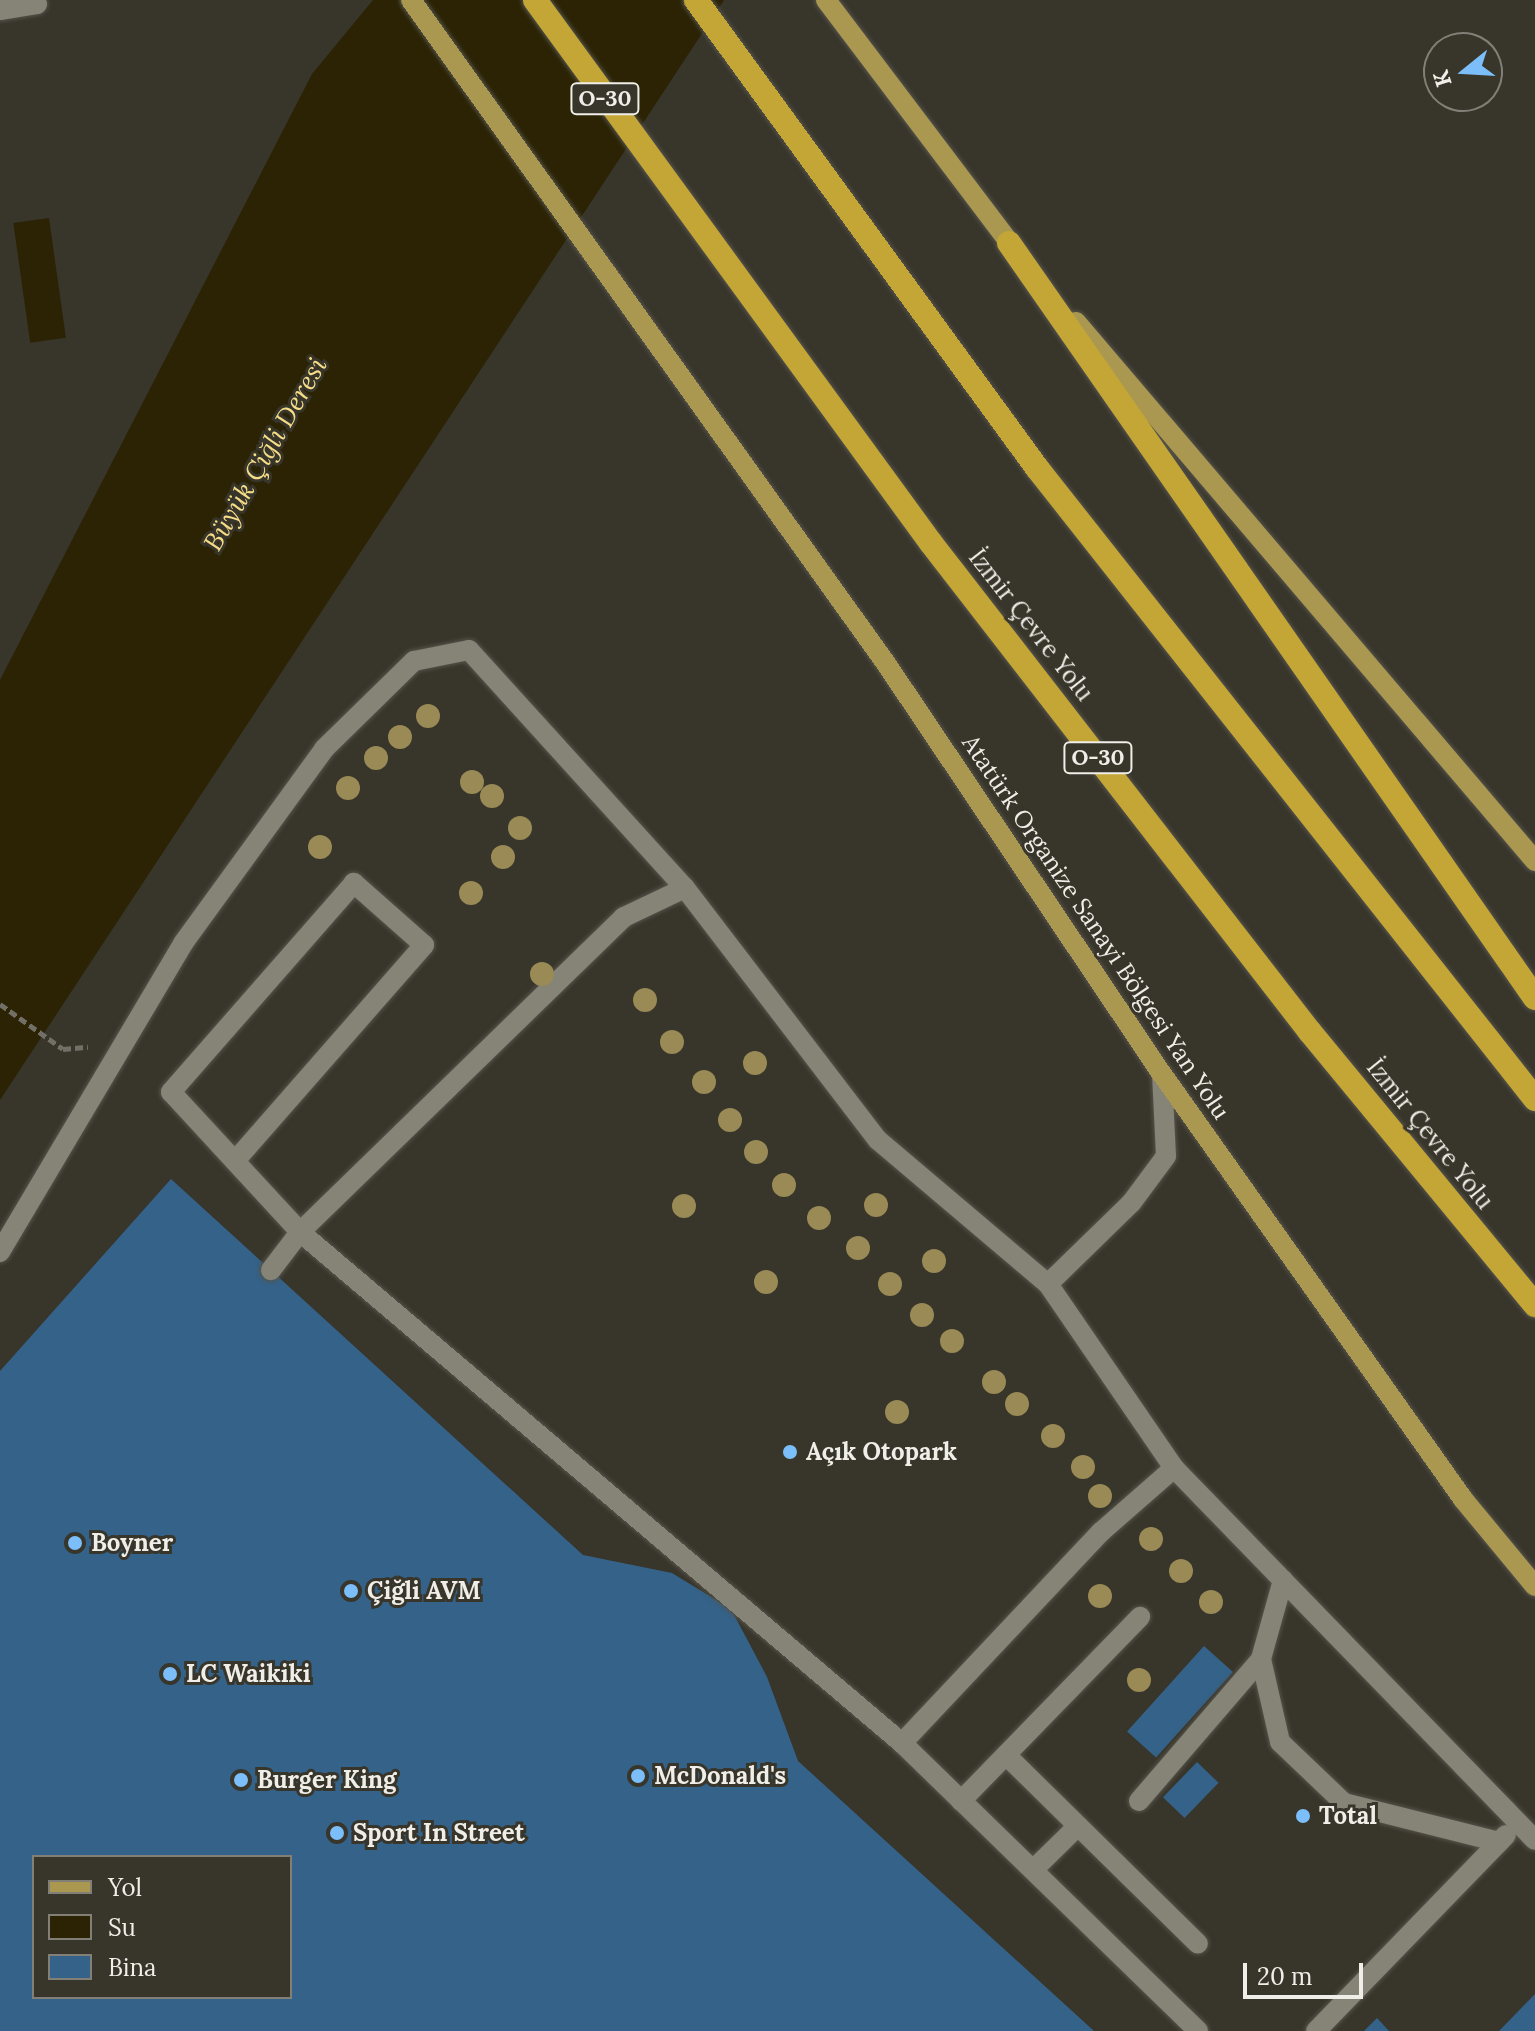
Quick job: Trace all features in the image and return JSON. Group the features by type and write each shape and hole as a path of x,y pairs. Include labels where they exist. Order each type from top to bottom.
{"highway":[{"name":"İzmir Çevre Yolu","path":"535,0 675,198 1310,1032 1535,1305"},
{"path":"696,0 1037,468 1535,1099"},
{"path":"1009,243 1535,998"}],"main road":[{"name":"Atatürk Organize Sanayi Bölgesi Yan Yolu","path":"411,0 885,662 1162,1074 1463,1499 1535,1586"},
{"path":"826,0 1009,243 1535,861"}],"street":[{"path":"0,10 37,4 34,0"},
{"path":"0,1252 184,942 324,749 414,661 469,650 685,888 878,1140 1048,1284 1174,1468 1535,1840"},
{"path":"235,1161 424,945 354,883 171,1092 300,1232 902,1743 1198,2031"},
{"path":"271,1270 300,1232 624,917 685,888"},
{"path":"1048,1284 1132,1202 1166,1156 1162,1074"},
{"path":"902,1743 1101,1532 1174,1468"},
{"path":"1139,1801 1261,1659 1283,1580"},
{"path":"961,1801 1140,1617"},
{"path":"1261,1659 1280,1742 1344,1803 1499,1842"},
{"path":"1006,1755 1198,1944"},
{"path":"1316,2031 1518,1825"},
{"path":"1033,1870 1078,1826"}],"path":[{"path":"0,1004 63,1049"}],"water":[{"name":"Büyük Çiğli Deresi","path":"373,0 724,0 0,1100 0,680 312,74"},
{"path":"49,218 66,338 30,343 13,223"}],"building":[{"name":"Çiğli AVM","path":"171,1179 583,1555 672,1573 731,1609 767,1677 798,1761 1094,2031 0,2031 0,1371"},
{"path":"1204,1646 1233,1672 1156,1758 1127,1731"},
{"path":"1197,1762 1219,1783 1185,1818 1163,1797"},
{"path":"1535,1994 1535,2031 1499,2031"},
{"path":"1377,2018 1389,2031 1364,2031"}],"place":[{"name":"Açık Otopark","path":"790,1452"},
{"name":"Boyner","path":"75,1543"},
{"name":"Çiğli AVM","path":"351,1591"},
{"name":"LC Waikiki","path":"170,1674"},
{"name":"McDonald's","path":"638,1776"},
{"name":"Burger King","path":"241,1780"},
{"name":"Total","path":"1303,1816"},
{"name":"Sport In Street","path":"337,1833"}]}
